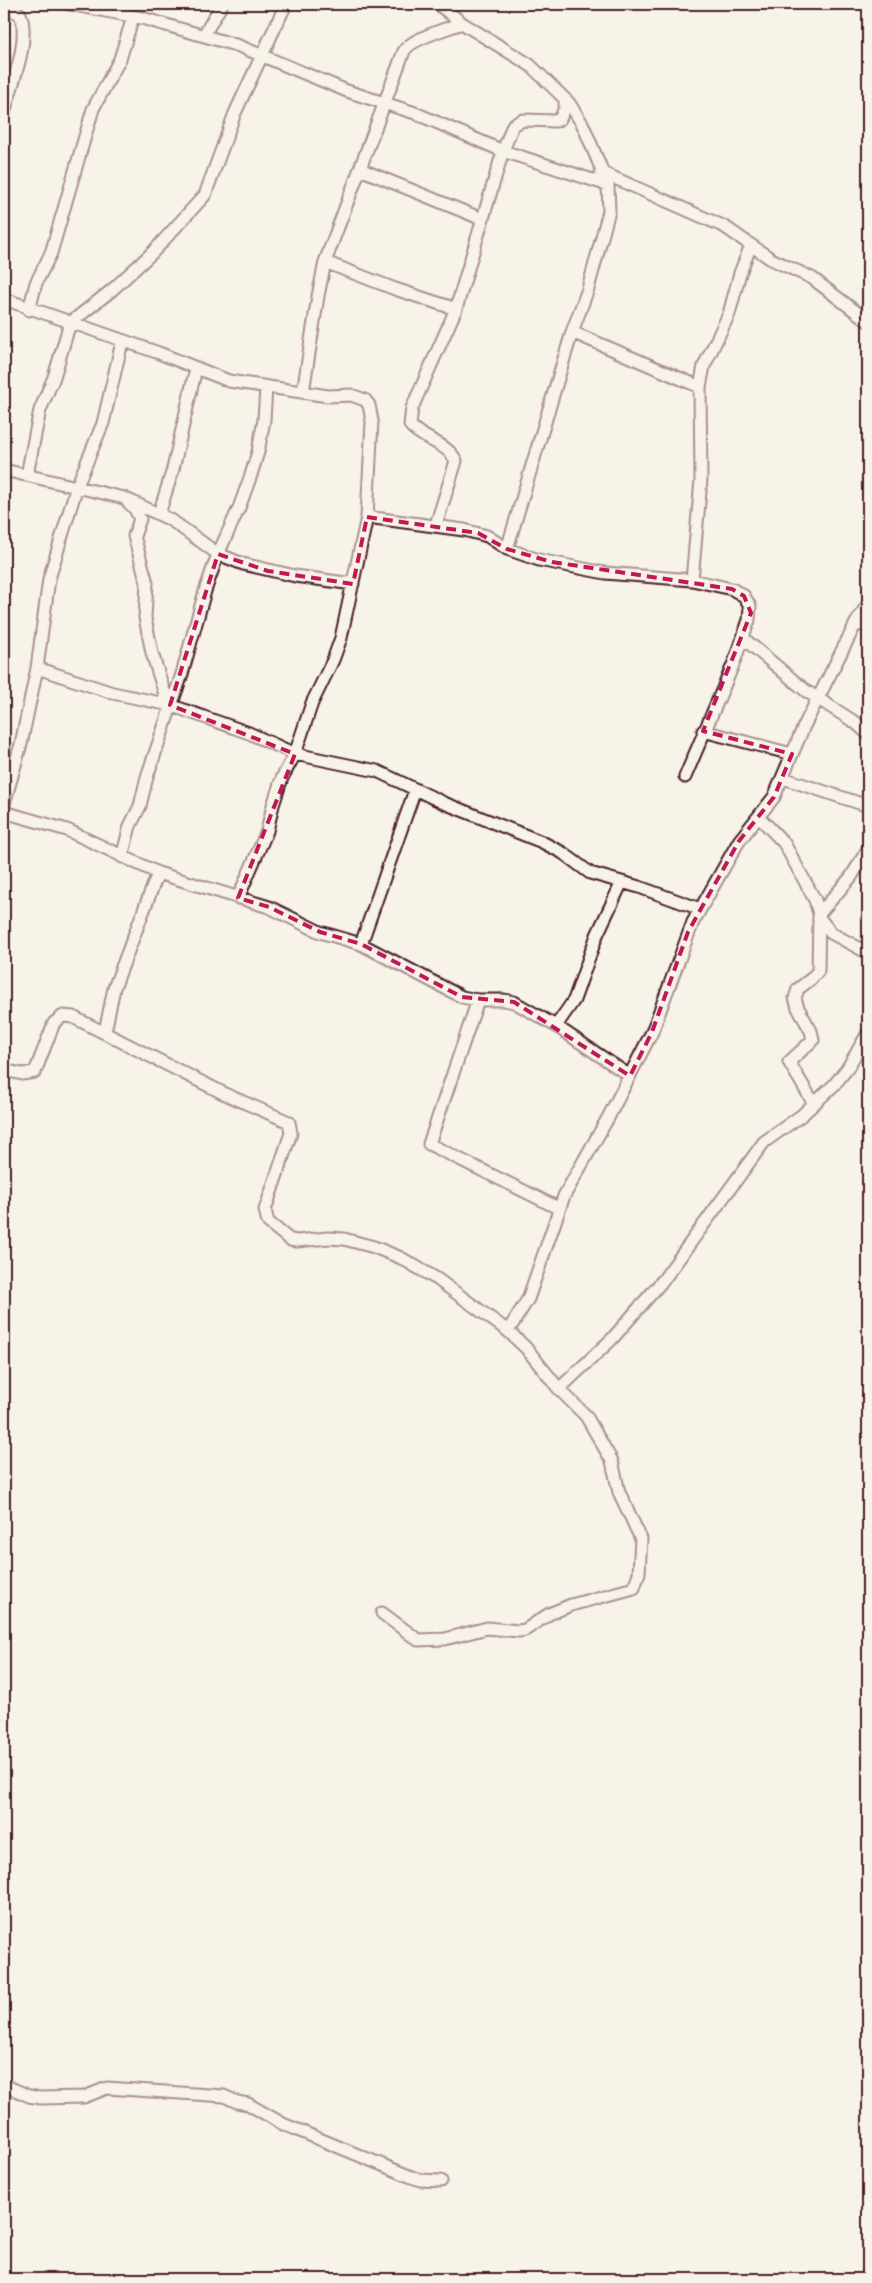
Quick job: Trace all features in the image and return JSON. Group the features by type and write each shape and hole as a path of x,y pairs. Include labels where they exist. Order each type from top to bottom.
{"street":[{"path":"69,4 133,17 204,35 262,55 347,91 385,102 503,151 608,185"},
{"path":"204,35 222,4"},
{"path":"27,475 40,410 54,377 70,324 112,290 152,253 205,195 235,112 286,4"},
{"path":"438,4 462,23 530,65 565,99 583,125 608,185 607,216 588,289 572,332 507,550"},
{"path":"4,6 20,14 23,30 20,54 4,112"},
{"path":"30,310 36,283 51,253 93,109 120,59 133,17"},
{"path":"303,392 325,262 406,48 462,23"},
{"path":"436,525 456,460 452,454 415,432 410,425 409,417 425,376 456,308 503,151 513,125 517,122 556,121 560,119 565,108 565,99"},
{"path":"360,169 482,219"},
{"path":"601,172 704,216 725,227 771,260 812,278 868,321"},
{"path":"692,580 701,480 700,387 704,366 729,314 740,273 751,245"},
{"path":"325,262 395,289 456,308"},
{"path":"4,300 196,368 229,382 328,396 351,396 365,400 369,405 372,421 367,517 341,638 333,660 312,703 295,754 282,778 272,805 267,830 238,898"},
{"path":"572,332 700,387"},
{"path":"4,804 21,744 36,668 49,579 78,486 103,423 122,342"},
{"path":"159,514 173,469 196,368"},
{"path":"122,857 130,826 140,806 169,705 182,674 205,592 218,554 239,508 258,452 264,420 266,388"},
{"path":"4,470 124,498 159,514 218,554 243,564 268,571 353,584"},
{"path":"124,498 135,509 140,519 134,536 147,582 144,607 146,625 152,653 169,705"},
{"path":"367,517 436,525 478,533 507,550 539,560 605,572 692,580 732,589 744,596 750,606 751,613 743,638 685,777"},
{"path":"508,1331 528,1299 558,1208 652,1032 682,948 700,910 739,841 774,797 806,723 856,623 868,604"},
{"path":"856,623 868,627"},
{"path":"743,638 819,700 856,723 868,734"},
{"path":"36,668 113,692 169,705 249,733 295,754 369,769 542,842 563,853 590,873 622,882 700,910"},
{"path":"703,731 792,754"},
{"path":"783,778 868,806"},
{"path":"361,944 415,790"},
{"path":"4,812 67,830 158,873 269,907 320,932 361,944 446,991 478,1000 509,1000 556,1026 630,1076"},
{"path":"759,817 784,843 815,900 820,917 831,933 868,953"},
{"path":"814,1104 789,1062 813,1040 811,1031 798,1008 795,998 798,989 811,980 818,971 820,917 852,877 868,849"},
{"path":"105,1032 114,988 158,873"},
{"path":"556,1026 574,1000 597,935 622,882"},
{"path":"478,1000 429,1144 558,1208"},
{"path":"4,1070 22,1074 35,1072 54,1023 63,1016 73,1017 225,1094 289,1122 291,1133 264,1215 268,1222 284,1236 297,1242 344,1239 374,1247 401,1258 437,1279 508,1331 526,1348 559,1389 586,1416 612,1462 619,1492 641,1538 640,1573 634,1588 571,1605 550,1614 525,1630 482,1629 445,1639 418,1640 382,1614"},
{"path":"559,1389 612,1339 664,1279 764,1142 814,1104 847,1069 868,1033"},
{"path":"4,2085 29,2096 40,2098 84,2097 108,2088 224,2096 237,2102 248,2104 283,2124 409,2176 420,2180 441,2181"}],"highlighted area":[{"path":"367,517 478,533 507,549 552,562 732,589 744,596 751,613 703,731 792,754 774,797 739,841 688,932 652,1032 630,1076 514,1002 462,997 361,944 320,932 269,907 238,898 295,754 170,705 218,554 268,571 353,584"}]}
